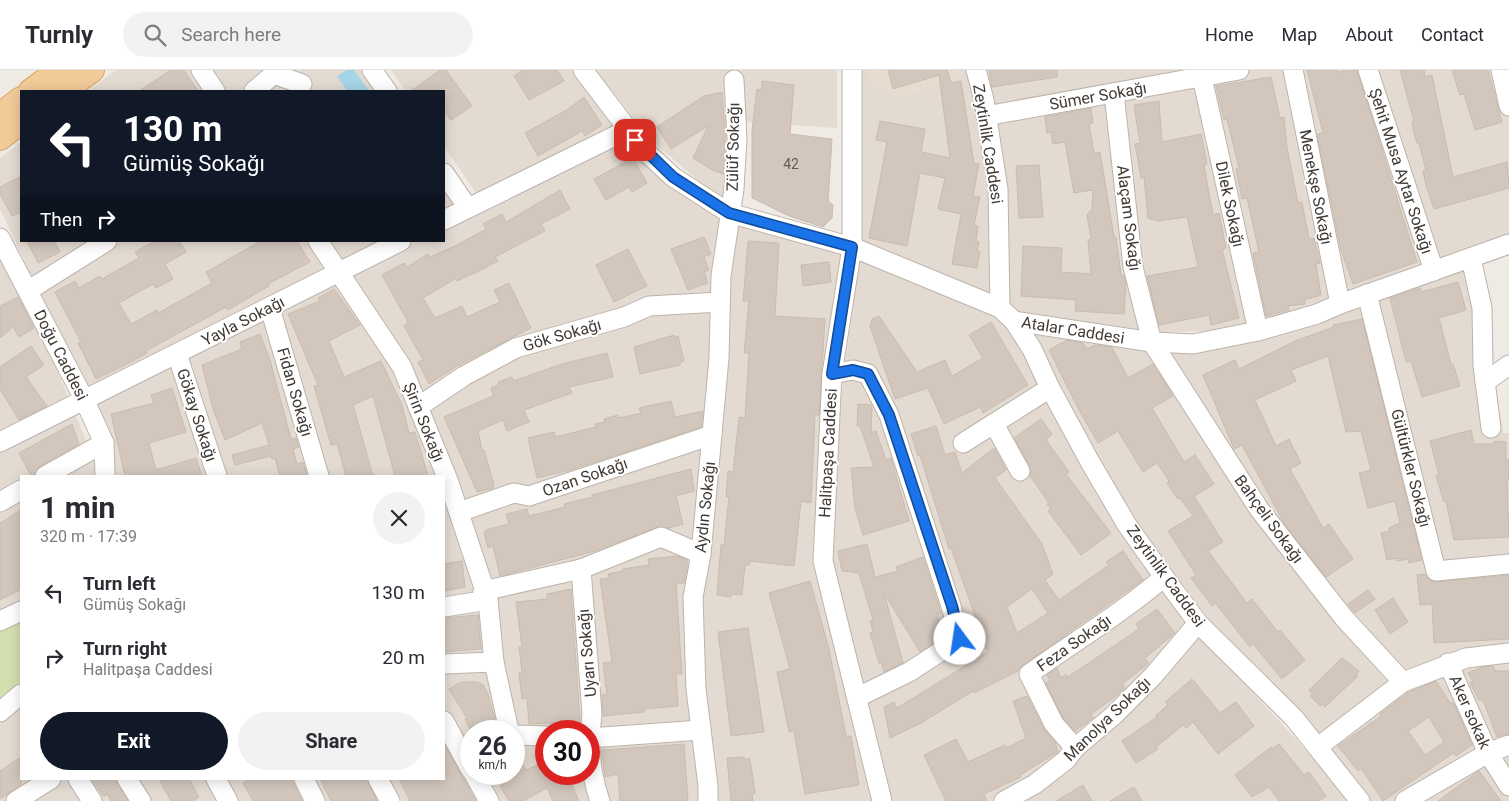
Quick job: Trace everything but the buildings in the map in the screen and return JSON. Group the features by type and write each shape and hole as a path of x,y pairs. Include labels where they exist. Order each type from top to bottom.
{"main road":[{"path":"32,90 59,70"},
{"path":"65,90 92,70"},
{"path":"0,115 20,100"},
{"path":"0,138 20,123"}],"street":[{"path":"201,70 214,90"},
{"path":"372,70 386,90"},
{"name":"Atalar Caddesi","path":"583,70 643,149 673,177 729,213 852,247 1000,308 1014,321 1152,342 1193,344 1258,331 1317,314 1367,294 1509,244"},
{"name":"Halitpaşa Caddesi","path":"852,70 852,247 832,374 823,561 858,697 882,801"},
{"name":"Zeytinlik Caddesi","path":"976,70 998,189 1000,308"},
{"name":"Sümer Sokağı","path":"986,116 1239,70"},
{"name":"Menekşe Sokağı","path":"1293,70 1340,304"},
{"name":"Şehit Musa Aytar Sokağı","path":"1368,70 1434,271"},
{"path":"1501,70 1509,106"},
{"name":"Zülüf Sokağı","path":"729,213 734,189 736,139 732,73"},
{"path":"255,90 274,74 302,84"},
{"name":"Dilek Sokağı","path":"1202,77 1258,331"},
{"name":"Alaçam Sokağı","path":"1114,93 1133,267 1152,342"},
{"path":"445,220 627,130"},
{"path":"445,174 468,208"},
{"name":"Aydın Sokağı","path":"708,801 696,689 693,597 701,554 719,358 720,302 729,213"},
{"path":"29,290 104,242"},
{"name":"Şirin Sokağı","path":"319,242 402,367 441,475"},
{"name":"Yayla Sokağı","path":"4,435 85,401 399,242"},
{"name":"Doğu Caddesi","path":"3,250 29,290 85,401 104,443 105,475"},
{"path":"1471,258 1482,308 1485,382 1491,428"},
{"name":"Gültürkler Sokağı","path":"1367,294 1436,571 1509,564"},
{"name":"Gök Sokağı","path":"418,407 464,376 516,348 624,316 649,306 720,302"},
{"name":"Fidan Sokağı","path":"270,308 319,475"},
{"name":"Zeytinlik Caddesi","path":"1014,321 1032,349 1050,388 1127,525 1164,578 1198,622 1294,718 1360,801"},
{"name":"Bahçeli Sokağı","path":"1152,342 1259,509 1344,618 1403,682"},
{"name":"Gökay Sokağı","path":"177,354 217,475"},
{"path":"1485,382 1509,364"},
{"path":"832,374 853,370 868,374 889,415 952,606 960,639 910,672 858,697"},
{"path":"963,444 1050,388"},
{"path":"994,424 1020,471"},
{"name":"Ozan Sokağı","path":"452,507 514,493 530,496 712,435"},
{"path":"47,475 104,443"},
{"name":"Şirin Sokağı","path":"445,486 485,596 494,662 507,720"},
{"path":"0,502 20,491"},
{"path":"445,607 581,568 661,537 701,554"},
{"name":"Uyarı Sokağı","path":"581,568 591,720"},
{"name":"Feza Sokağı","path":"1075,748 1054,724 1029,674 1098,625 1133,603 1164,578"},
{"path":"0,621 20,611"},
{"name":"Manolya Sokağı","path":"1004,801 1035,784 1066,760 1075,748 1114,715 1153,676 1198,622"},
{"path":"1318,747 1403,682 1448,663 1466,658 1509,652"},
{"path":"445,664 494,662"},
{"name":"Aker sokak","path":"1448,663 1488,753 1509,786"},
{"path":"0,712 20,697"},
{"path":"445,723 460,750"},
{"path":"600,737 701,730"},
{"path":"1405,801 1488,753 1509,745"},
{"path":"16,801 49,780"},
{"path":"79,780 92,801"},
{"path":"129,780 141,801"},
{"path":"217,780 228,801"},
{"path":"304,780 315,801"},
{"path":"379,780 390,801"},
{"path":"480,785 489,801"},
{"name":"Uyarı Sokağı","path":"594,785 600,801"}],"shaded area":[{"path":"116,70 369,70 382,90 89,90"},
{"path":"391,70 580,70 714,210 843,254 815,565 873,801 238,801 227,780 445,780 445,475 110,475 108,439 0,209 0,158 20,143 20,242 445,242 445,185 455,200 478,196 445,147 445,90 405,90"},
{"path":"596,70 837,70 837,128 746,122 742,207 720,199 653,142"},
{"path":"859,70 1509,70 1509,238 1290,316 1204,331 1144,333 1021,314 990,295 861,244"},
{"path":"868,70 960,70 962,77 900,98 869,83"},
{"path":"0,247 39,327 94,459 96,475 20,475 20,780 209,780 221,801 0,801"},
{"path":"859,260 994,313 1014,337 1094,490 1178,610 1352,801 879,801 819,562"},
{"path":"1478,264 1503,433 1509,433 1509,801 1371,801 1309,721 1230,647 1144,534 1058,388 1035,334 1054,331 1189,352"}],"green space":[{"path":"20,621 20,685 0,702 0,630"}],"water":[{"path":"347,70 354,70 368,90 346,90 337,76"}],"route":[{"path":"635,140 673,177 729,213 852,247 832,374 853,370 868,374 889,415 952,606 960,639"}]}
